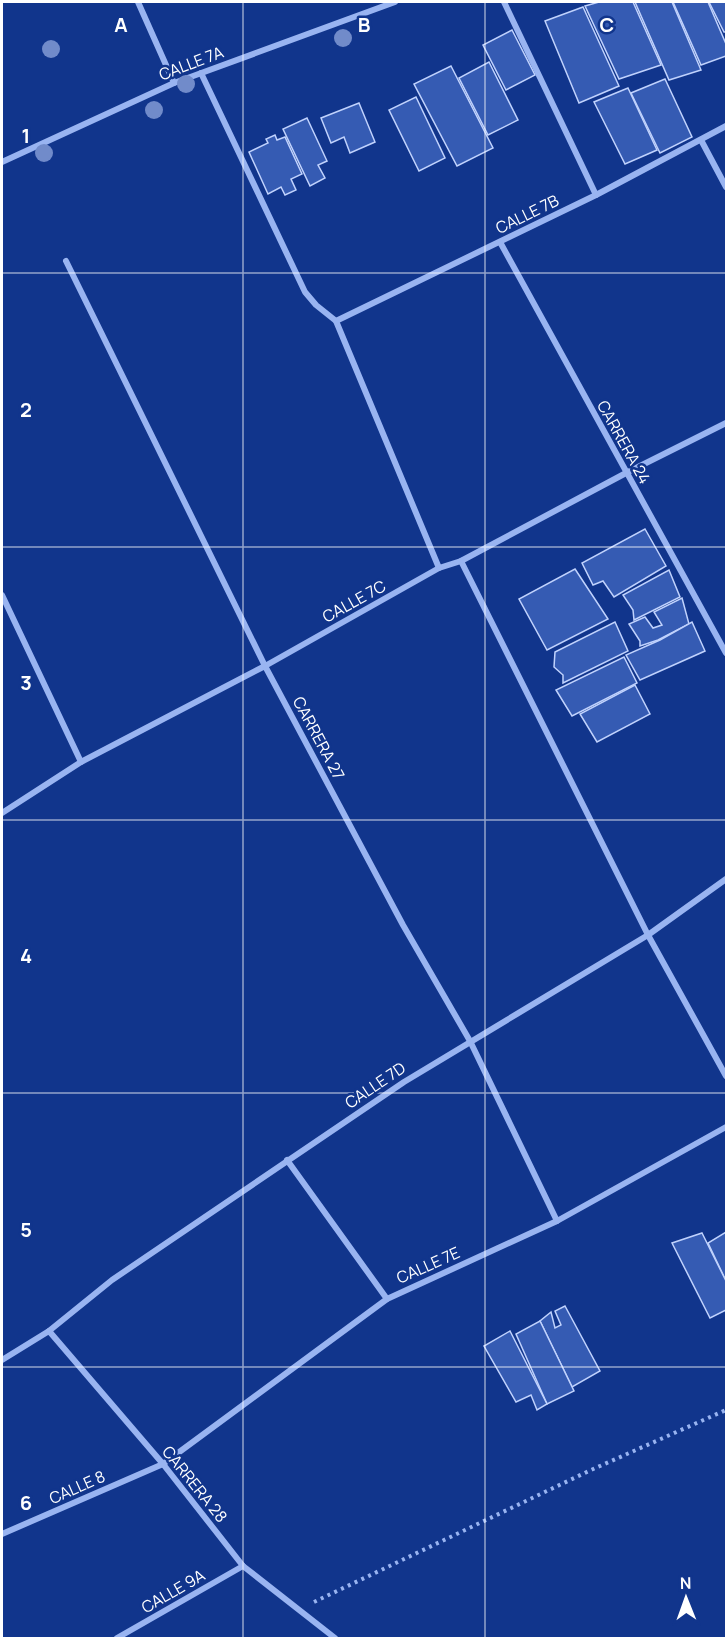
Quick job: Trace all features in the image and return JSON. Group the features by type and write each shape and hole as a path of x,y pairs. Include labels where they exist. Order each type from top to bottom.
{"street":[{"path":"138,2 174,83"},
{"name":"CALLE 7A","path":"2,162 174,83 395,2"},
{"path":"504,2 596,195"},
{"path":"201,73 305,292 316,305 336,321 439,568"},
{"name":"CALLE 7B","path":"336,321 596,195 726,126"},
{"path":"701,140 726,187"},
{"name":"CARRERA 24","path":"500,242 726,653"},
{"name":"CARRERA 27","path":"66,261 266,666 403,925 470,1041 557,1221"},
{"name":"CALLE 7C","path":"2,813 81,762 266,666 439,568 461,561 626,473 726,423"},
{"path":"461,561 648,935 726,1076"},
{"path":"2,595 81,762"},
{"name":"CALLE 7D","path":"2,1360 49,1331 112,1280 404,1082 648,935 726,879"},
{"name":"CALLE 7E","path":"163,1464 387,1299 557,1221 726,1127"},
{"path":"287,1160 387,1299"},
{"name":"CARRERA 28","path":"49,1331 163,1464 243,1566 335,1638"},
{"name":"CALLE 8","path":"2,1534 163,1464"},
{"name":"CALLE 9A","path":"117,1638 243,1566"}],"path":[{"path":"299,1609 591,1470 726,1410"}],"building":[{"path":"599,2 633,2 661,65 619,79 585,6"},
{"path":"635,2 672,2 701,70 669,80"},
{"path":"673,2 708,2 726,44 726,56 701,65"},
{"path":"709,2 726,2 726,32 724,32"},
{"path":"583,7 619,86 579,103 545,21"},
{"path":"512,30 535,75 506,90 483,45"},
{"path":"489,62 518,120 488,135 459,78"},
{"path":"451,66 493,148 457,166 414,84"},
{"path":"665,79 692,137 660,153 631,93"},
{"path":"628,88 657,150 625,164 594,102"},
{"path":"416,97 445,158 419,171 389,110"},
{"path":"359,103 375,142 350,153 344,137 331,143 321,118"},
{"path":"307,118 327,161 318,165 325,178 310,186 283,129"},
{"path":"275,135 277,140 285,137 302,174 291,179 296,190 285,195 281,187 268,194 249,152 268,143 266,139"},
{"path":"645,529 666,566 614,597 603,581 593,585 582,563"},
{"path":"575,569 608,619 547,650 519,599"},
{"path":"669,570 680,597 634,620 633,610 623,595"},
{"path":"682,598 689,624 658,640 640,646 640,641 629,624 645,617 653,628 662,625 654,612"},
{"path":"615,622 628,651 563,683 563,675 554,667 555,652"},
{"path":"692,622 705,651 640,680 626,655"},
{"path":"624,657 637,683 572,716 556,690"},
{"path":"635,685 650,714 597,742 580,714"},
{"path":"726,1232 726,1281 708,1243"},
{"path":"702,1233 726,1281 726,1310 710,1318 672,1243"},
{"path":"565,1306 600,1371 572,1387 540,1321 551,1312 555,1328 561,1325 555,1311"},
{"path":"540,1321 574,1391 547,1404 516,1334"},
{"path":"510,1331 547,1404 537,1410 531,1395 516,1402 484,1346"}]}
